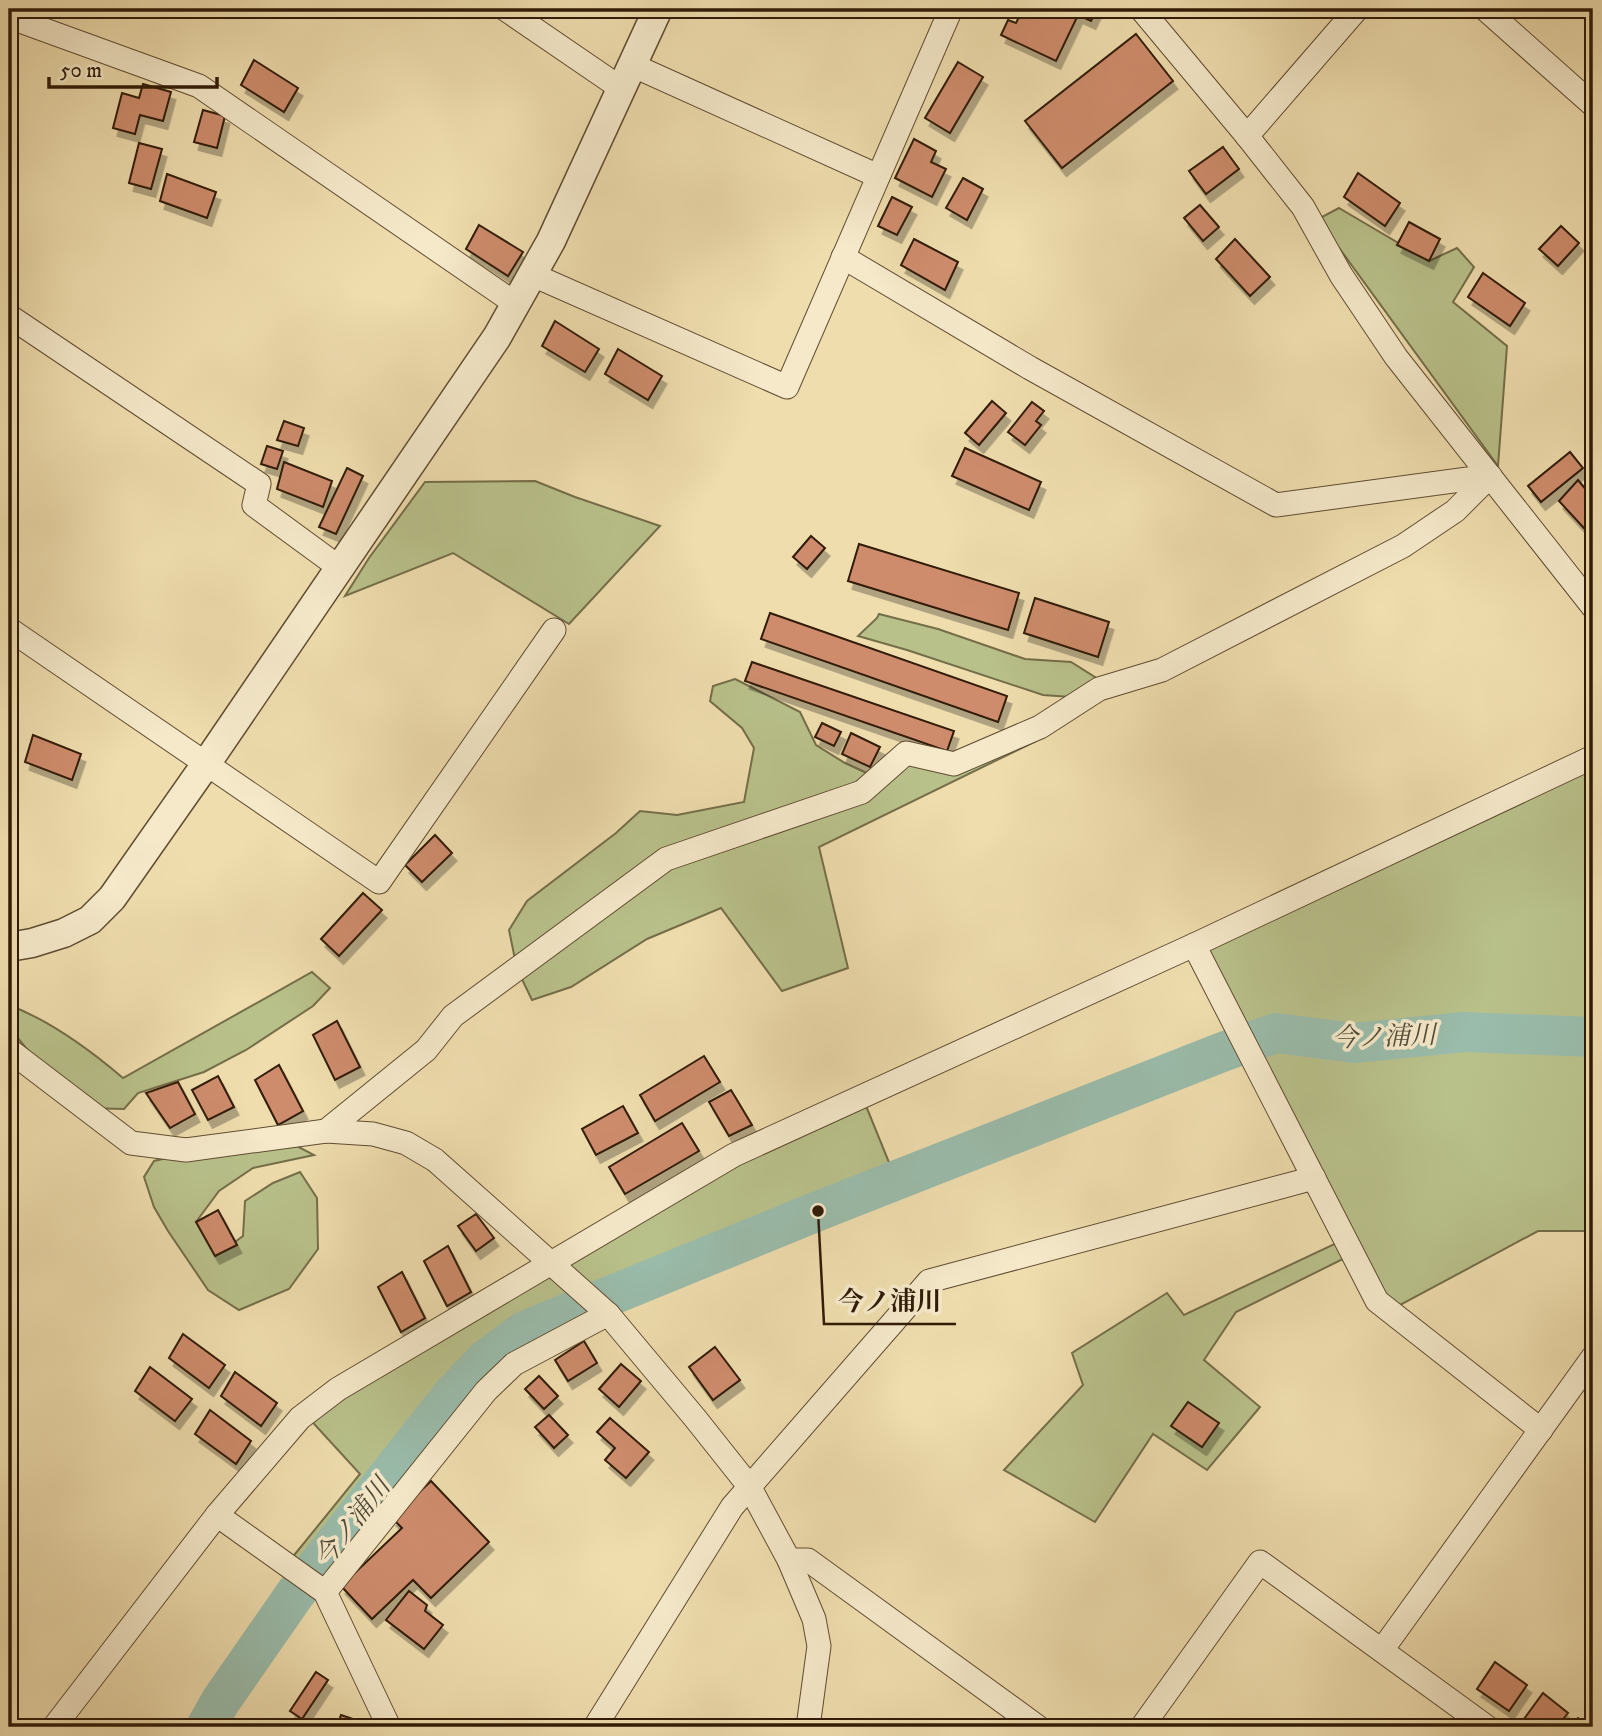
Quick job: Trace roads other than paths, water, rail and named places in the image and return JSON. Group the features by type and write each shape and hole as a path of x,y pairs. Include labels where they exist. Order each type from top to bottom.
{"street":[{"path":"505,9 627,77 878,176"},
{"path":"9,947 64,933 90,920 112,898 206,764 467,382 516,304 551,241 658,9"},
{"path":"533,275 787,387 951,9"},
{"path":"1141,9 1303,207 1341,275 1396,357 1593,607"},
{"path":"1247,136 1357,9"},
{"path":"1485,9 1593,105"},
{"path":"9,17 199,86 516,304"},
{"path":"843,257 1030,368 1276,505 1490,476"},
{"path":"9,316 259,484 254,505 340,568"},
{"path":"326,1131 426,1050 453,1016 666,859 862,792 906,753 954,764 1040,727 1099,689 1162,670 1403,546 1455,511 1490,476"},
{"path":"9,628 379,882 554,630"},
{"path":"54,1727 217,1515 300,1418 338,1389 734,1155 1194,945 1593,757"},
{"path":"1194,945 1377,1301 1541,1430"},
{"path":"9,1050 131,1143 186,1150 326,1131 373,1134 406,1143 435,1160 608,1314 749,1486 789,1560 814,1619 819,1646 808,1727"},
{"path":"595,1727 732,1507 929,1281 1314,1178"},
{"path":"325,1592 486,1391 514,1364 608,1314"},
{"path":"1382,1650 1593,1357"},
{"path":"217,1515 325,1592 390,1727"},
{"path":"789,1560 808,1560 1038,1727"},
{"path":"1142,1727 1261,1562 1487,1727"}],"waterway":[{"name":"今ノ浦川","path":"206,1727 220,1702 295,1594 453,1394 486,1359 524,1331 818,1211 1276,1033 1354,1043 1464,1032 1593,1037"}],"place":[{"name":"今ノ浦川","path":"818,1211"}]}
